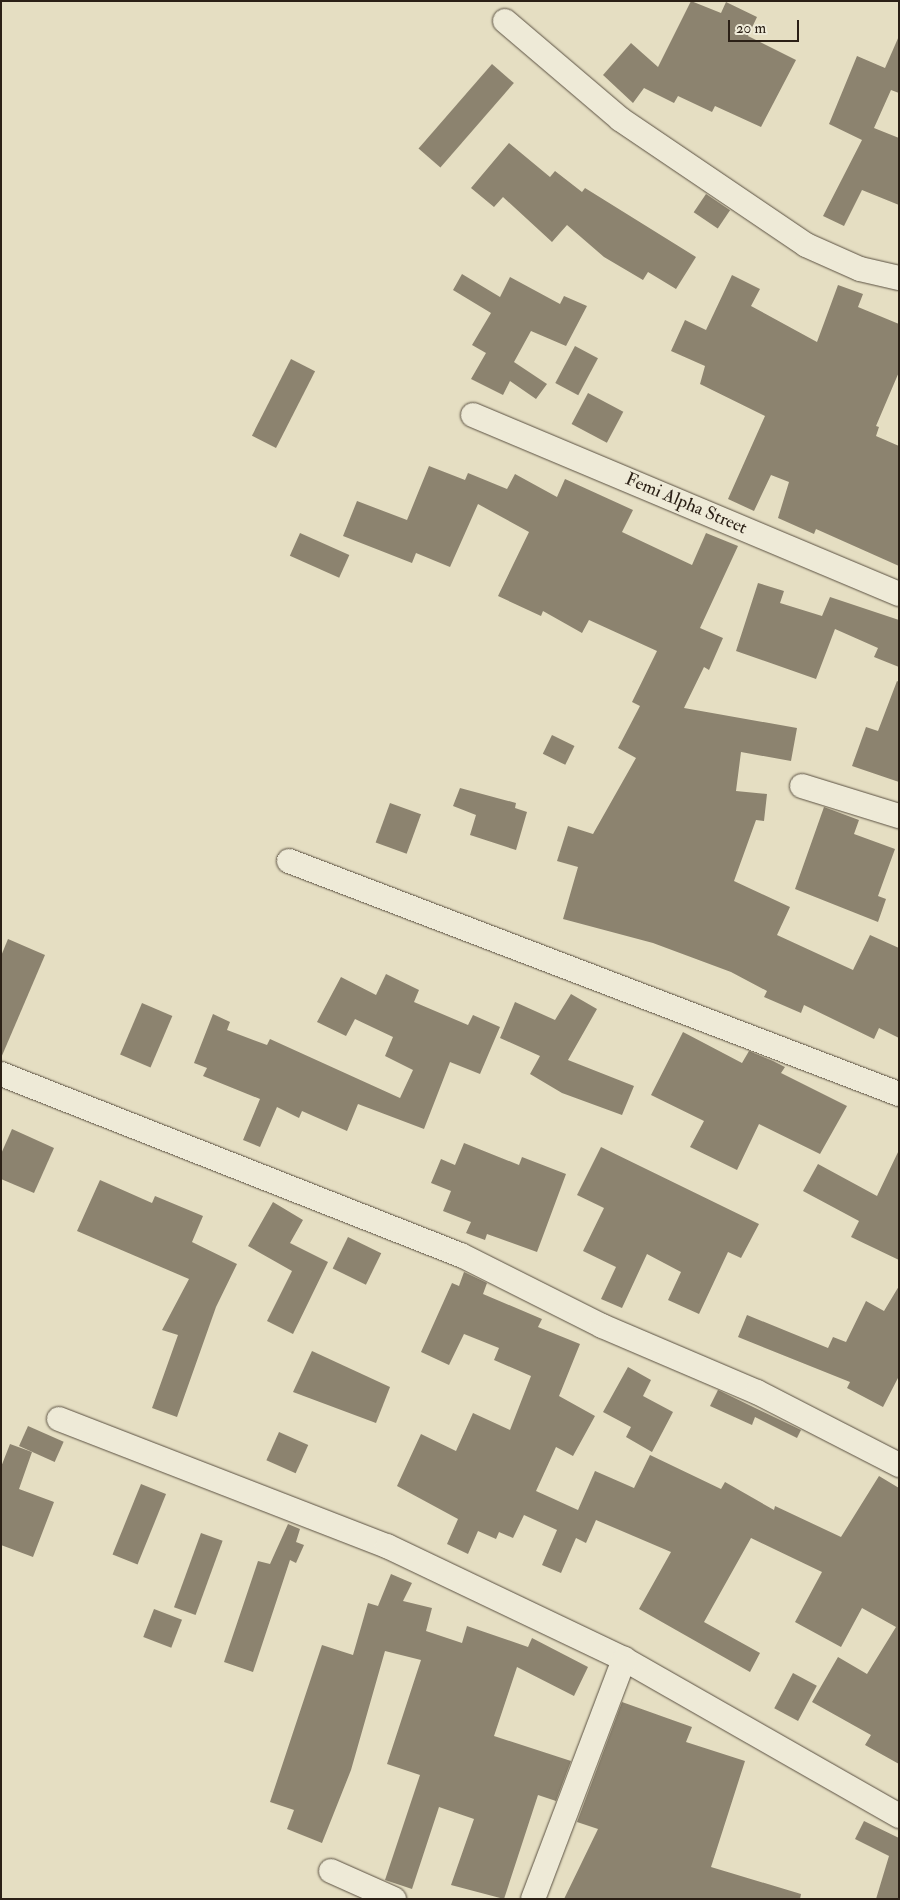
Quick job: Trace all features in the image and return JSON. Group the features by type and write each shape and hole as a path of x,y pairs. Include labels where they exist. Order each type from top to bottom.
{"street":[{"path":"505,21 620,120 806,245 860,269 899,278"},
{"name":"Femi Alpha Street","path":"473,414 899,594"},
{"path":"802,786 899,816"},
{"path":"289,861 899,1094"},
{"path":"1,1074 461,1255 602,1326 757,1392 899,1465"},
{"path":"59,1419 387,1546 624,1660 899,1816"},
{"path":"533,1899 624,1660"},
{"path":"330,1872 394,1899"}],"building":[{"path":"691,1 721,13 726,2 757,17 748,36 796,60 761,127 715,106 712,112 678,96 674,103 644,88 633,103 603,75 631,43 658,67"},
{"path":"899,36 899,93 891,90 874,128 899,138 899,205 862,190 844,226 823,216 862,140 829,124 857,56 885,68"},
{"path":"492,64 514,83 440,168 419,149"},
{"path":"509,143 550,177 555,171 582,192 585,188 696,257 676,289 648,272 643,280 604,257 567,225 552,242 503,197 494,207 471,188"},
{"path":"706,194 730,210 718,228 694,212"},
{"path":"462,274 500,297 510,277 560,304 564,296 587,306 566,346 531,331 514,362 547,384 536,399 510,381 503,395 471,379 486,353 472,345 491,313 453,290"},
{"path":"732,275 760,289 751,306 817,342 838,285 863,294 858,307 899,324 899,372 876,426 879,427 876,436 899,446 899,566 816,529 814,534 778,518 789,482 771,475 754,511 728,499 765,416 700,384 705,366 671,351 685,320 706,330"},
{"path":"575,346 598,358 578,395 555,383"},
{"path":"291,359 315,371 276,448 252,436"},
{"path":"588,393 623,412 607,443 572,424"},
{"path":"429,466 465,480 468,473 507,489 515,474 557,497 565,479 633,510 622,532 692,565 706,533 738,546 700,628 723,638 709,670 704,667 684,708 797,728 791,761 741,752 736,791 767,794 764,821 756,820 734,881 790,907 777,935 853,970 870,935 899,948 899,1038 879,1028 874,1039 804,1005 801,1013 764,997 767,991 731,972 653,943 563,919 578,867 557,861 568,826 593,834 636,758 618,748 640,706 632,702 657,651 589,620 582,633 543,611 541,616 498,596 529,532 478,504 450,567 416,553 412,563 343,536 357,501 407,520"},
{"path":"300,533 349,555 339,578 290,556"},
{"path":"758,583 784,591 780,603 822,616 830,597 899,620 899,667 874,657 878,648 835,629 816,679 736,651"},
{"path":"897,681 899,682 899,782 852,766 866,727 878,731"},
{"path":"552,735 574,746 565,765 543,754"},
{"path":"460,788 516,803 515,808 527,812 516,850 470,835 476,815 453,806"},
{"path":"390,803 421,814 407,854 376,842"},
{"path":"824,807 859,820 854,834 895,849 878,896 886,899 878,922 795,889"},
{"path":"8,939 45,955 1,1058 1,956"},
{"path":"386,974 419,990 414,1002 468,1025 473,1015 500,1027 480,1074 450,1062 424,1129 358,1104 347,1131 302,1111 299,1118 277,1107 260,1147 243,1140 260,1099 203,1076 207,1068 194,1063 213,1014 230,1022 227,1030 267,1045 270,1039 400,1098 413,1070 385,1056 393,1037 355,1019 346,1036 317,1022 341,977 376,995"},
{"path":"571,994 597,1009 568,1060 634,1086 622,1115 562,1093 530,1074 540,1056 500,1038 515,1002 555,1020"},
{"path":"142,1003 172,1016 150,1067 120,1055"},
{"path":"683,1032 742,1063 749,1051 773,1061 785,1067 781,1073 847,1106 820,1154 759,1124 737,1170 690,1147 704,1121 651,1095"},
{"path":"12,1129 54,1148 34,1193 1,1179 1,1154"},
{"path":"464,1143 519,1165 522,1157 566,1174 537,1252 487,1234 485,1240 466,1233 471,1222 443,1211 451,1191 431,1183 441,1159 455,1165"},
{"path":"601,1147 759,1224 741,1258 728,1252 699,1314 668,1300 681,1272 647,1254 622,1308 601,1299 616,1267 583,1251 604,1208 577,1195"},
{"path":"899,1150 899,1260 851,1237 859,1221 803,1191 818,1164 877,1196"},
{"path":"100,1180 152,1203 155,1196 203,1216 192,1242 237,1264 216,1307 177,1417 152,1408 178,1335 162,1330 189,1279 77,1231"},
{"path":"273,1202 303,1220 290,1243 328,1262 293,1334 267,1321 292,1271 248,1246"},
{"path":"348,1237 381,1253 366,1285 333,1268"},
{"path":"464,1272 487,1283 483,1294 542,1319 538,1327 580,1344 559,1396 595,1416 573,1456 556,1447 536,1491 578,1510 595,1471 634,1488 650,1455 721,1489 725,1482 774,1510 775,1506 841,1537 879,1476 899,1488 899,1764 865,1745 871,1735 812,1702 838,1657 867,1674 896,1627 862,1608 841,1647 795,1622 822,1572 751,1538 704,1622 760,1653 750,1672 639,1609 671,1552 596,1520 586,1543 576,1538 561,1573 542,1565 557,1530 524,1515 513,1538 499,1532 496,1539 478,1531 468,1554 447,1544 458,1519 397,1486 421,1434 456,1451 473,1413 510,1430 531,1376 494,1360 499,1348 464,1334 449,1365 421,1352 452,1283 459,1286"},
{"path":"899,1286 899,1376 883,1407 847,1388 850,1382 738,1337 747,1315 828,1348 833,1337 846,1342 866,1301 884,1311"},
{"path":"312,1351 390,1387 376,1423 293,1392"},
{"path":"628,1367 651,1380 643,1396 673,1412 652,1452 626,1437 631,1427 603,1412"},
{"path":"718,1390 801,1430 797,1438 755,1417 752,1425 710,1406"},
{"path":"28,1426 64,1442 55,1462 19,1446"},
{"path":"279,1432 308,1445 296,1473 266,1460"},
{"path":"10,1444 32,1452 19,1489 54,1502 33,1557 1,1545 1,1467"},
{"path":"141,1484 166,1494 138,1565 113,1554"},
{"path":"288,1524 300,1529 296,1542 304,1545 296,1563 290,1560 253,1672 224,1662 258,1561 270,1564"},
{"path":"201,1533 223,1541 196,1615 174,1607"},
{"path":"391,1574 412,1583 403,1601 432,1608 426,1631 462,1643 467,1626 528,1647 532,1638 588,1667 574,1696 517,1667 494,1736 571,1761 556,1801 538,1795 504,1899 451,1885 474,1819 439,1807 412,1889 385,1880 420,1775 387,1764 421,1660 385,1651 351,1770 322,1843 287,1829 294,1810 270,1802 322,1645 353,1655 368,1603 378,1606"},
{"path":"154,1609 182,1620 171,1648 143,1637"},
{"path":"793,1673 817,1686 798,1721 774,1708"},
{"path":"622,1702 692,1727 686,1742 745,1761 711,1867 801,1894 800,1899 564,1899 598,1829 577,1822"},
{"path":"864,1821 899,1838 899,1899 876,1899 889,1856 855,1839"}]}
